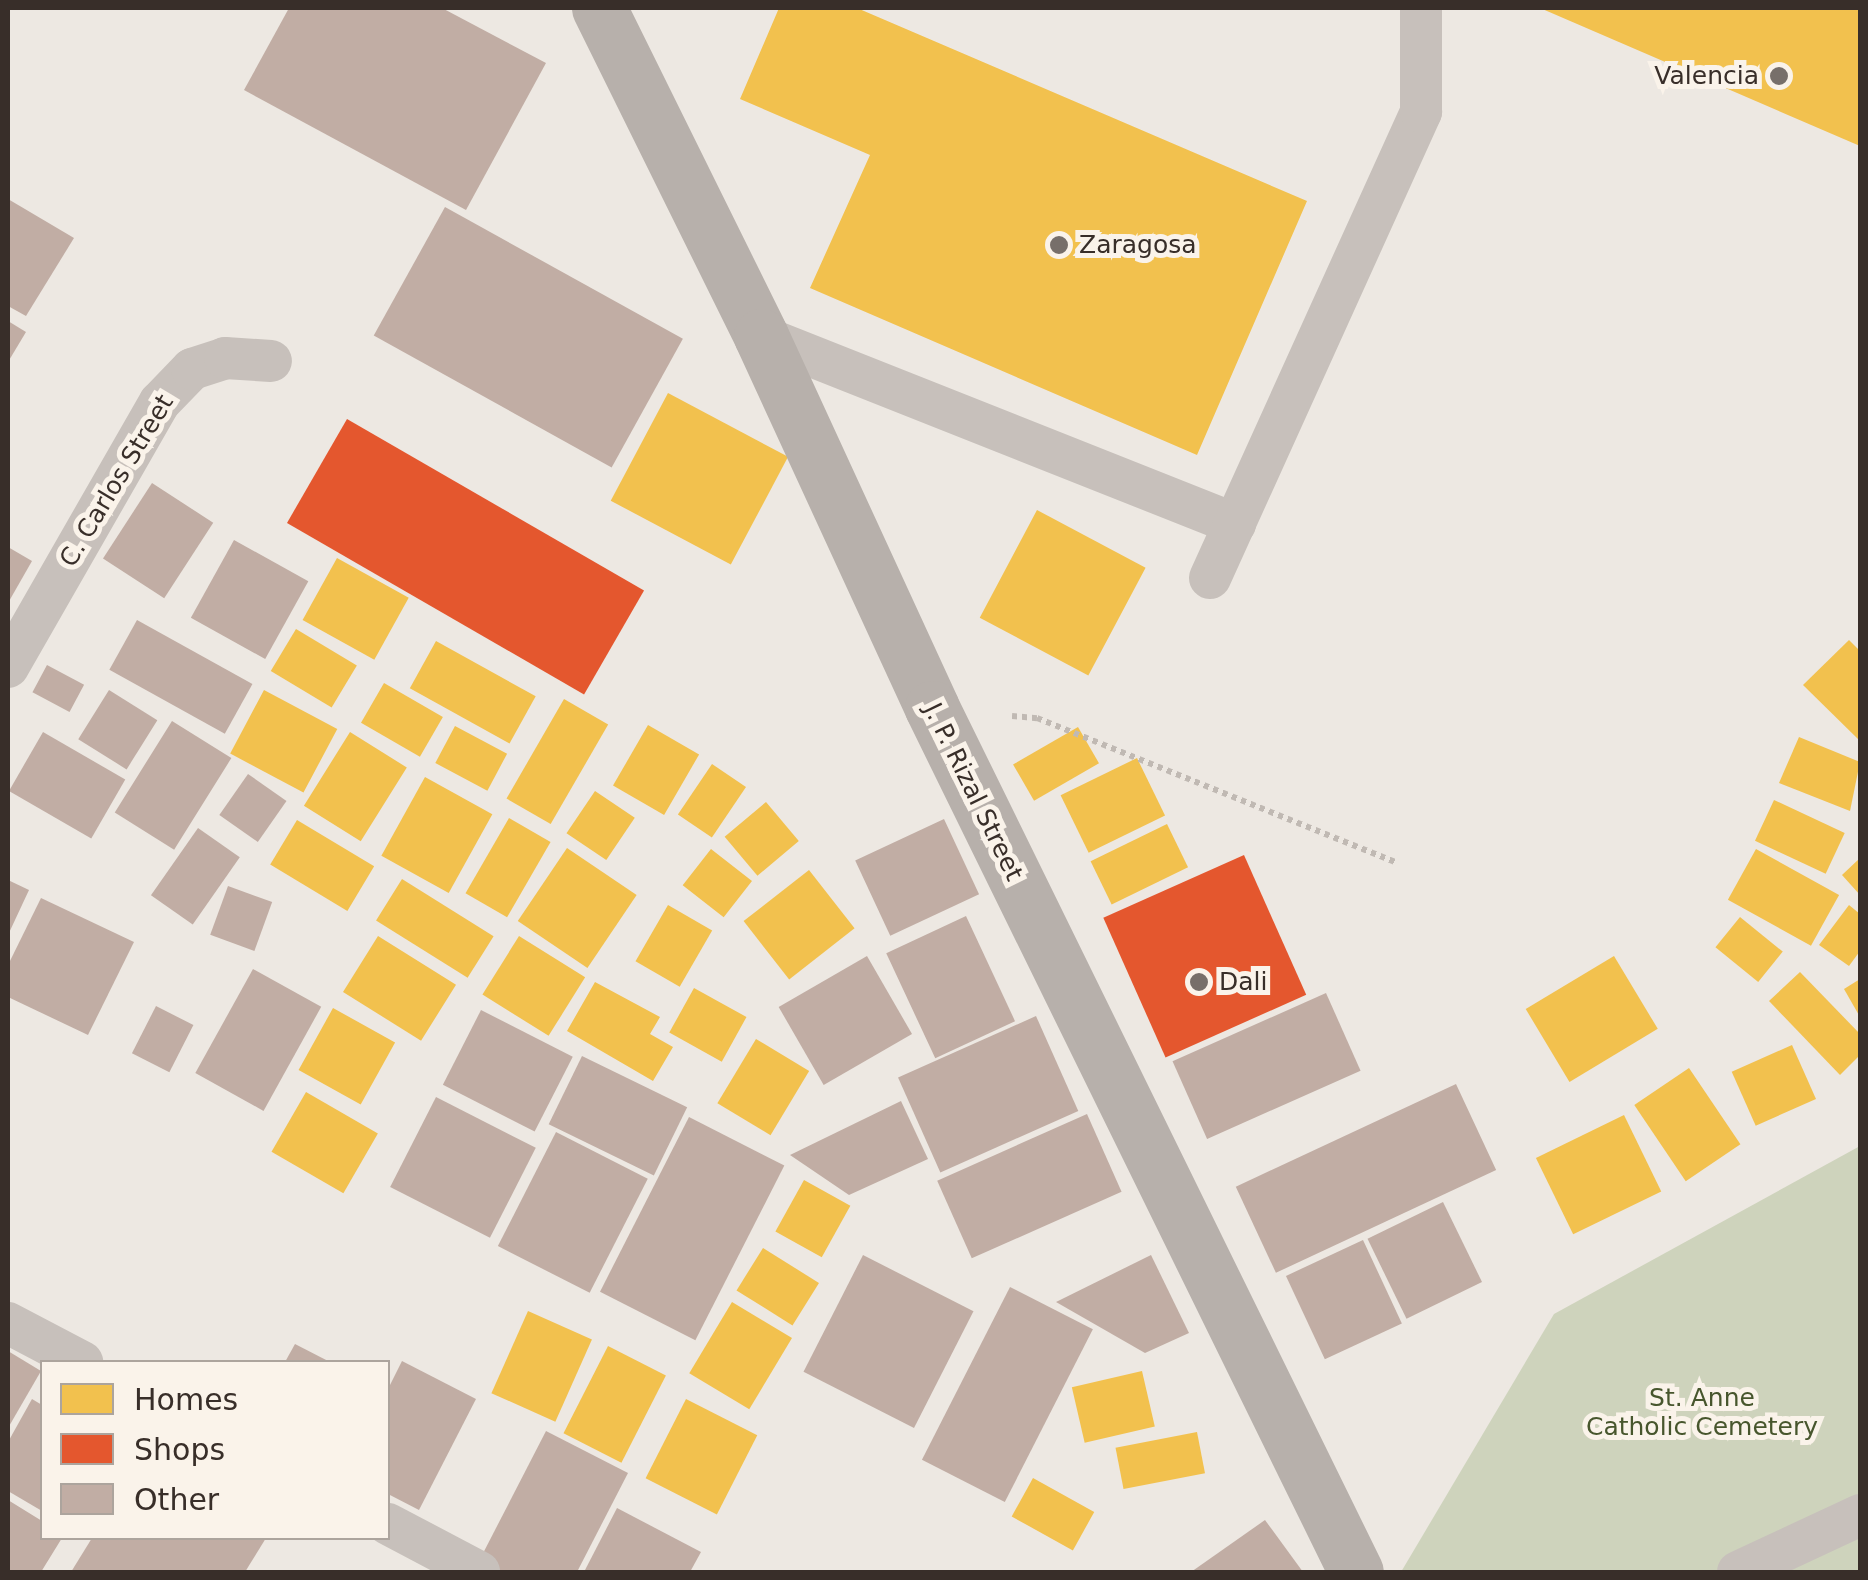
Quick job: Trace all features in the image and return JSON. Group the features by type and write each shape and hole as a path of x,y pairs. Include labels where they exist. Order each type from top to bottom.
{"street":[{"name":"J. P. Rizal Street","path":"599,8 760,336 932,708 1356,1572"}],"lane":[{"path":"1210,578 1421,112 1421,8"},
{"path":"760,336 1235,524"},
{"name":"C. Carlos Street","path":"8,667 160,402 192,368 225,358 271,361"},
{"path":"8,1323 78,1360"},
{"path":"1738,1572 1860,1515"},
{"path":"390,1525 479,1572"}],"path":[{"path":"932,708 1037,718 1396,862"}],"green space":[{"name":"St. Anne Catholic Cemetery","path":"1860,1146 1860,1572 1401,1572 1554,1314"}],"building: Homes":[{"name":"Zaragosa","path":"779,8 857,8 1307,201 1197,455 810,288 870,155 740,99"},
{"name":"Valencia","path":"1540,8 1860,8 1860,146"},
{"path":"668,393 788,457 731,565 611,501"},
{"path":"1037,510 1146,568 1088,675 980,618"},
{"path":"337,558 409,598 374,660 303,620"},
{"path":"296,629 357,666 332,708 271,671"},
{"path":"1849,640 1860,651 1860,741 1803,685"},
{"path":"436,641 536,696 510,743 410,688"},
{"path":"384,683 443,717 420,757 361,723"},
{"path":"264,690 337,729 303,793 230,754"},
{"path":"564,699 608,724 551,824 506,799"},
{"path":"648,725 699,754 664,815 613,786"},
{"path":"455,726 507,754 487,791 435,763"},
{"path":"1078,727 1099,763 1034,801 1013,764"},
{"path":"350,732 407,768 361,841 304,806"},
{"path":"1799,737 1860,762 1850,811 1779,783"},
{"path":"1137,758 1165,816 1089,853 1061,795"},
{"path":"712,764 746,787 712,837 678,815"},
{"path":"425,777 492,814 449,893 381,856"},
{"path":"595,791 635,818 606,860 566,833"},
{"path":"1774,800 1845,833 1826,874 1755,841"},
{"path":"766,802 799,841 757,876 725,837"},
{"path":"509,818 551,842 507,917 466,893"},
{"path":"297,820 374,866 347,911 270,865"},
{"path":"1167,824 1188,867 1112,904 1091,861"},
{"path":"567,848 637,895 587,968 518,921"},
{"path":"711,849 752,881 724,917 683,885"},
{"path":"1756,849 1839,895 1811,946 1728,900"},
{"path":"1860,858 1860,895 1842,875"},
{"path":"809,870 855,928 789,979 744,921"},
{"path":"402,879 494,936 468,978 376,921"},
{"path":"668,905 712,930 680,987 636,961"},
{"path":"1849,905 1860,914 1860,951 1849,966 1819,945"},
{"path":"1740,917 1783,952 1758,982 1715,947"},
{"path":"378,936 456,985 421,1041 343,992"},
{"path":"519,936 585,977 549,1036 482,995"},
{"path":"1614,956 1658,1029 1569,1082 1526,1009"},
{"path":"1800,972 1860,1034 1860,1055 1840,1075 1769,1001"},
{"path":"1860,979 1860,1017 1844,989"},
{"path":"595,982 660,1017 650,1034 673,1047 653,1081 567,1031"},
{"path":"694,988 746,1017 722,1062 669,1033"},
{"path":"333,1008 395,1042 361,1105 299,1070"},
{"path":"756,1039 809,1071 771,1135 717,1103"},
{"path":"1792,1045 1816,1099 1756,1126 1732,1072"},
{"path":"1689,1068 1740,1144 1686,1181 1634,1105"},
{"path":"306,1092 378,1134 343,1193 272,1152"},
{"path":"1624,1115 1661,1191 1573,1234 1536,1158"},
{"path":"804,1180 850,1206 822,1257 775,1232"},
{"path":"763,1248 819,1283 792,1325 737,1290"},
{"path":"732,1302 792,1338 749,1409 689,1373"},
{"path":"528,1311 592,1339 555,1422 491,1393"},
{"path":"608,1346 666,1376 621,1463 564,1433"},
{"path":"1142,1371 1155,1427 1085,1443 1072,1387"},
{"path":"686,1399 757,1435 717,1515 646,1478"},
{"path":"1197,1432 1205,1473 1124,1489 1116,1448"},
{"path":"1033,1478 1094,1512 1073,1550 1012,1516"}],"building: Shops":[{"path":"347,419 644,590 584,694 287,523"},
{"path":"1244,855 1306,995 1166,1057 1103,918"}],"building: Other":[{"path":"289,8 442,8 546,63 466,210 244,90"},
{"path":"8,199 74,238 26,316 8,306"},
{"path":"445,207 683,339 612,467 374,336"},
{"path":"8,321 26,332 8,362"},
{"path":"152,483 213,523 164,598 103,558"},
{"path":"234,540 308,581 265,659 191,618"},
{"path":"8,547 32,561 8,603"},
{"path":"137,620 252,684 225,734 109,670"},
{"path":"47,665 84,685 70,712 32,692"},
{"path":"109,690 157,720 127,769 78,739"},
{"path":"172,721 231,758 174,850 115,813"},
{"path":"43,732 125,780 91,838 9,791"},
{"path":"248,774 287,801 258,842 219,815"},
{"path":"944,819 979,894 890,936 855,860"},
{"path":"198,828 240,857 193,924 151,895"},
{"path":"8,880 29,890 8,935"},
{"path":"228,886 272,902 254,951 210,935"},
{"path":"41,898 134,942 88,1035 8,997 8,965"},
{"path":"966,916 1015,1021 935,1058 886,953"},
{"path":"867,956 912,1034 824,1085 779,1007"},
{"path":"253,969 321,1007 264,1111 195,1073"},
{"path":"1326,993 1361,1071 1207,1139 1173,1061"},
{"path":"156,1006 193,1025 169,1072 132,1053"},
{"path":"481,1010 573,1057 535,1132 443,1085"},
{"path":"1036,1016 1078,1111 940,1172 898,1077"},
{"path":"582,1056 687,1107 654,1176 549,1124"},
{"path":"1456,1084 1496,1170 1276,1273 1236,1187"},
{"path":"436,1097 536,1148 490,1238 390,1187"},
{"path":"901,1101 928,1159 849,1195 790,1155"},
{"path":"1087,1114 1122,1192 972,1258 937,1181"},
{"path":"689,1117 784,1166 695,1340 600,1292"},
{"path":"556,1132 648,1179 590,1293 498,1246"},
{"path":"1443,1202 1482,1282 1407,1319 1368,1239"},
{"path":"1363,1240 1402,1323 1325,1359 1286,1276"},
{"path":"863,1255 973,1311 914,1428 804,1372"},
{"path":"1151,1255 1189,1333 1145,1353 1056,1302"},
{"path":"1010,1287 1093,1329 1005,1502 922,1460"},
{"path":"295,1344 326,1360 286,1360"},
{"path":"8,1351 40,1373 8,1428"},
{"path":"402,1361 476,1399 419,1510 390,1495 390,1385"},
{"path":"32,1399 40,1404 40,1510 8,1491 8,1442"},
{"path":"546,1431 628,1473 577,1572 496,1572 478,1563"},
{"path":"8,1500 40,1520 40,1540 61,1540 41,1572 8,1572"},
{"path":"617,1508 701,1552 690,1572 584,1572"},
{"path":"1265,1520 1303,1572 1191,1572"},
{"path":"91,1540 265,1540 245,1572 71,1572"}],"place":[{"name":"Valencia","path":"1779,76"},
{"name":"Zaragosa","path":"1059,245"},
{"name":"Dali","path":"1199,982"}]}
